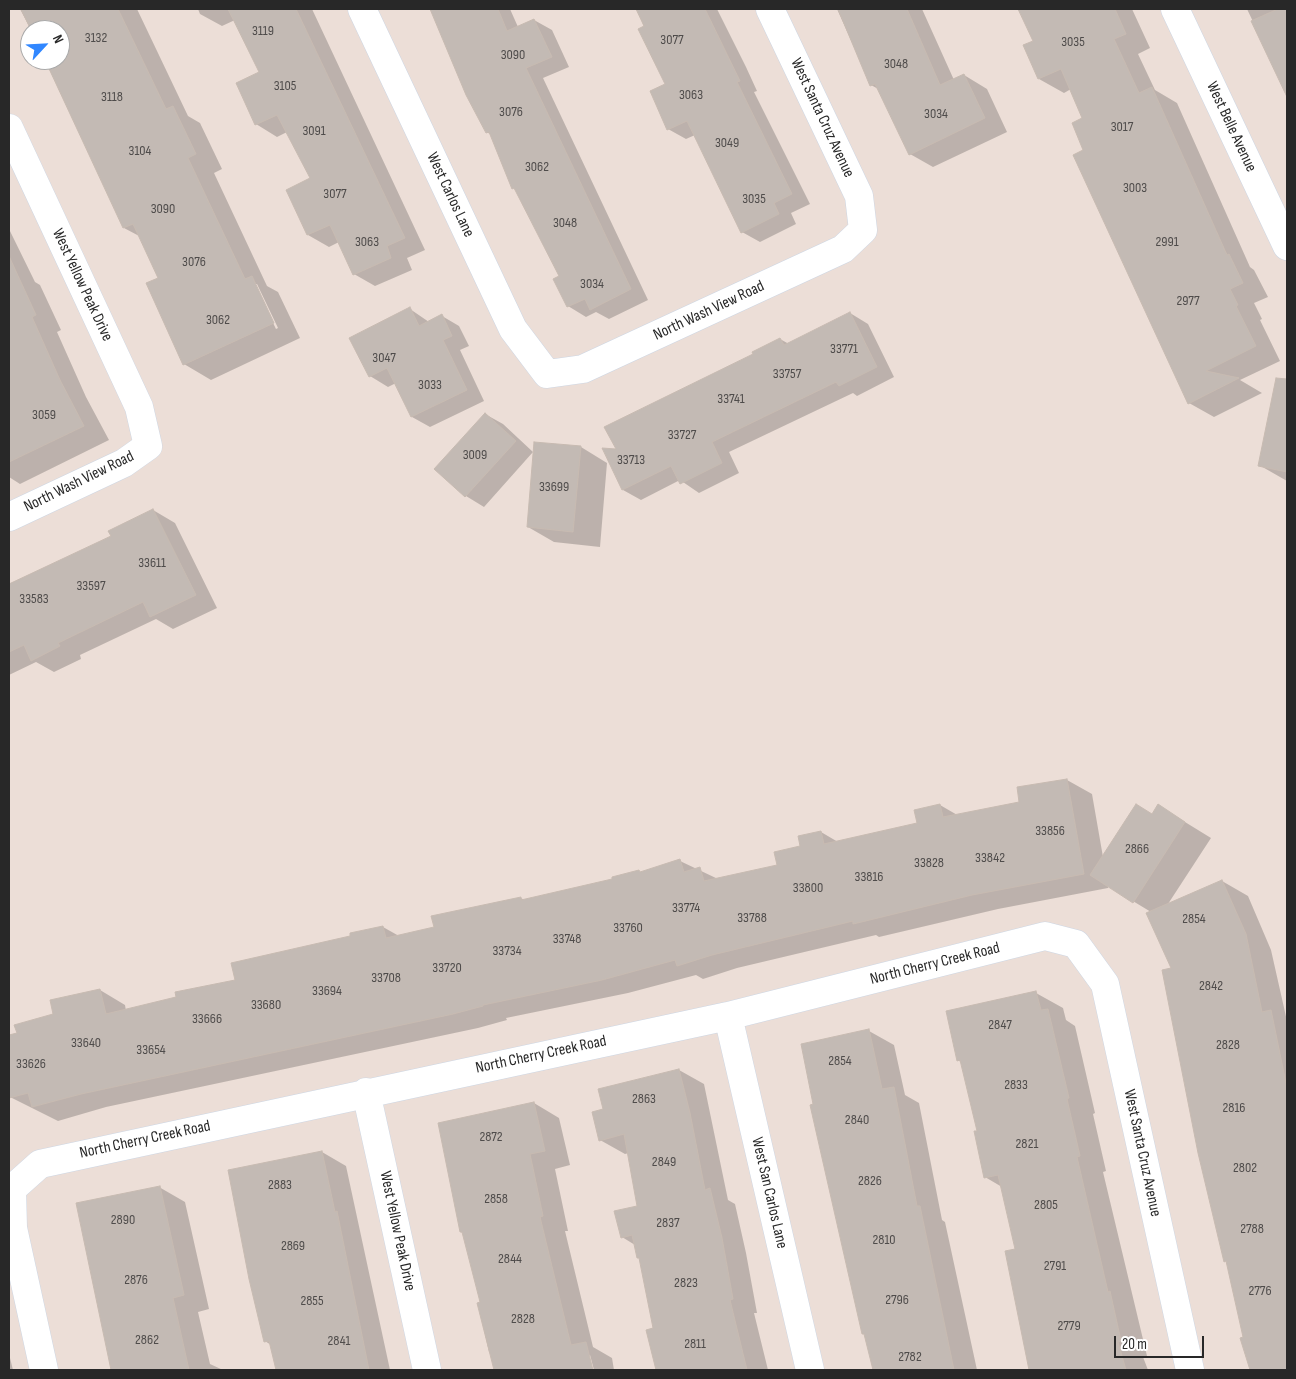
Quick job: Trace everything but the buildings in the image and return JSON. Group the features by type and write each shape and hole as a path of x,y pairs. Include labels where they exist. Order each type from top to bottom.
{"street":[{"name":"West Carlos Lane","path":"362,9 512,329 547,374"},
{"name":"West Santa Cruz Avenue","path":"770,9 858,196 863,230"},
{"name":"West Belle Avenue","path":"1175,9 1287,246"},
{"name":"West Yellow Peak Drive","path":"9,128 139,407 148,446"},
{"name":"North Wash View Road","path":"547,374 583,369 843,249 863,230"},
{"name":"North Wash View Road","path":"9,517 124,463 148,446"},
{"name":"North Cherry Creek Road","path":"44,1370 13,1228 12,1189 40,1164 366,1092 728,1016 1045,936 1076,944"},
{"name":"West Santa Cruz Avenue","path":"1076,944 1105,984 1190,1370"},
{"name":"West San Carlos Lane","path":"728,1016 810,1370"},
{"name":"West Yellow Peak Drive","path":"366,1092 427,1370"}]}
